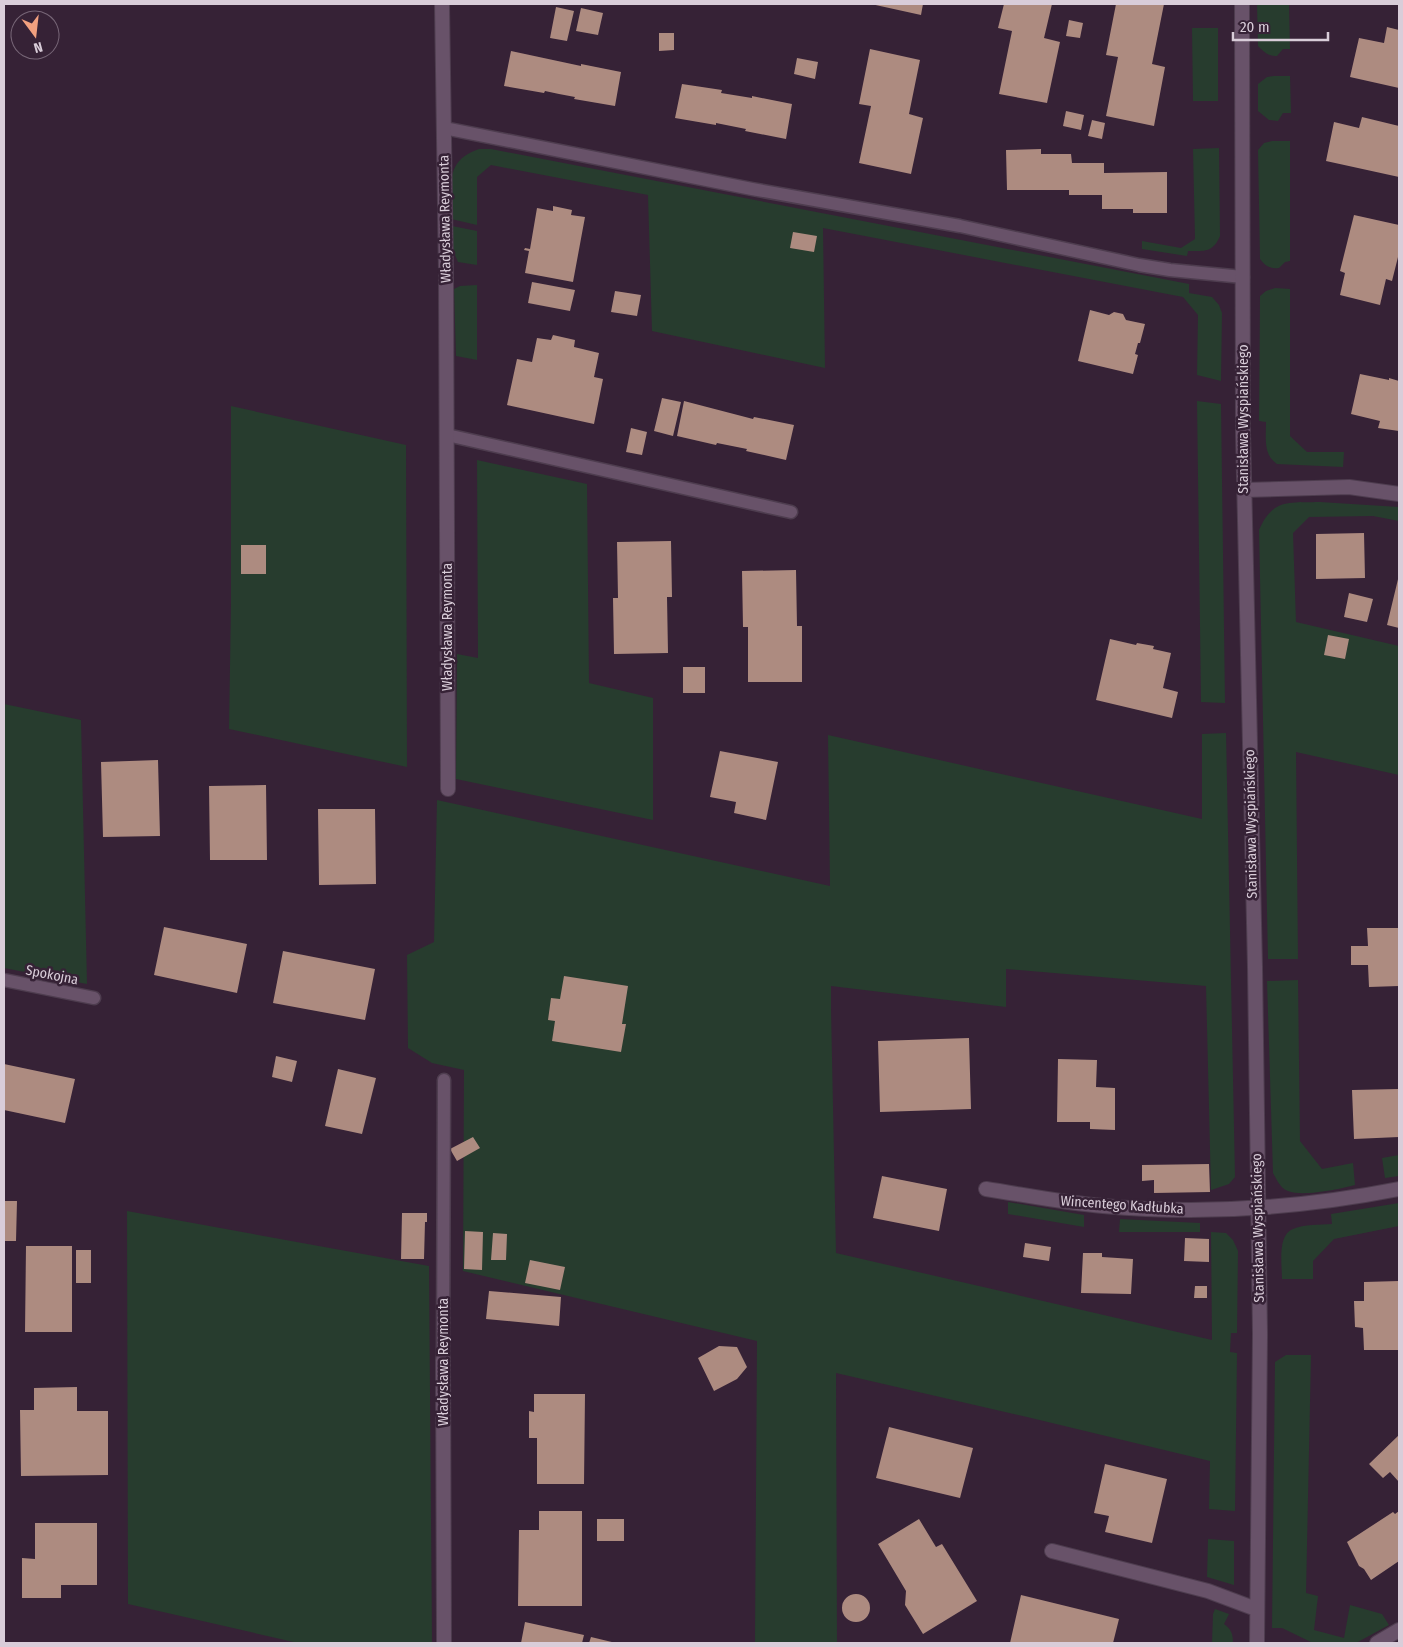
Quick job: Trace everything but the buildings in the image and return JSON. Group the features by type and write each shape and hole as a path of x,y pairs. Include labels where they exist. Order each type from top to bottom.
{"street":[{"name":"Władysława Reymonta","path":"442,4 447,435 448,789"},
{"name":"Stanisława Wyspiańskiego","path":"1242,4 1244,490 1255,967 1260,1334 1257,1643"},
{"path":"1244,490 1349,487 1399,494"},
{"name":"Wincentego Kadłubka","path":"986,1189 1066,1202 1162,1210 1219,1210 1327,1202 1399,1189"},
{"name":"Władysława Reymonta","path":"443,1360 444,1643"},
{"path":"1052,1551 1208,1591 1256,1609"},
{"path":"1377,1643 1399,1630"}],"lane":[{"path":"444,128 752,189 960,226 1139,265 1243,277"},
{"path":"447,435 791,512"},
{"name":"Spokojna","path":"4,980 94,998"},
{"name":"Władysława Reymonta","path":"443,1360 444,1080"}],"green space":[{"path":"1257,4 1289,4 1290,49 1283,49 1277,56 1274,56 1266,53 1258,46"},
{"path":"1192,28 1218,28 1218,101 1193,101"},
{"path":"1290,76 1291,113 1283,113 1278,121 1269,120 1258,111 1258,84 1267,77"},
{"path":"1290,141 1290,261 1285,262 1279,268 1268,266 1260,259 1258,150 1264,143"},
{"path":"1219,148 1220,236 1214,246 1203,251 1188,251 1187,256 1142,249 1142,241 1181,248 1195,239 1193,149"},
{"path":"479,149 491,149 1189,284 1189,293 1212,297 1219,305 1222,313 1221,381 1197,375 1198,315 1183,297 823,228 825,368 652,331 648,195 491,165 477,177 477,225 451,219 451,186 455,168 468,154"},
{"path":"452,226 477,231 477,265 458,262 452,248"},
{"path":"477,285 477,360 456,356 454,289 460,286"},
{"path":"1275,288 1290,289 1290,436 1307,452 1344,452 1343,467 1277,464 1267,451 1266,422 1259,421 1260,296 1266,291"},
{"path":"1197,401 1221,404 1225,703 1201,702"},
{"path":"231,406 406,445 407,767 229,729"},
{"path":"477,460 587,484 589,683 653,698 653,820 456,779 457,654 478,658"},
{"path":"1320,502 1399,507 1399,521 1373,516 1309,517 1293,533 1296,622 1399,646 1399,775 1296,752 1298,959 1268,959 1259,530 1264,520 1276,507 1291,503"},
{"path":"4,704 81,720 87,984 4,968"},
{"path":"1226,733 1235,1177 1229,1184 1211,1190 1206,986 1006,969 1006,1007 831,986 831,1009 836,1253 1212,1340 1211,1232 1226,1233 1233,1240 1238,1251 1237,1333 1231,1333 1230,1352 1237,1353 1235,1511 1209,1509 1210,1461 836,1373 837,1643 755,1643 757,1341 463,1271 464,1070 432,1063 408,1048 407,955 434,942 437,800 830,886 828,735 1202,819 1202,734"},
{"path":"1298,980 1300,1141 1322,1169 1353,1163 1355,1185 1312,1193 1295,1193 1285,1190 1273,1173 1267,981"},
{"path":"1399,1155 1399,1176 1385,1178 1382,1158"},
{"path":"1008,1202 1084,1215 1084,1227 1008,1214"},
{"path":"1399,1203 1399,1226 1334,1239 1313,1261 1313,1279 1282,1279 1282,1244 1288,1232 1297,1227 1307,1225 1332,1224 1331,1214"},
{"path":"127,1211 429,1266 432,1643 298,1643 128,1604"},
{"path":"1120,1219 1200,1223 1200,1232 1119,1232"},
{"path":"1286,1355 1311,1355 1306,1593 1318,1596 1314,1630 1344,1638 1350,1605 1382,1614 1389,1625 1356,1643 1313,1643 1282,1628 1272,1628 1275,1362"},
{"path":"1208,1539 1234,1541 1234,1585 1207,1577"},
{"path":"1215,1609 1229,1614 1224,1624 1231,1632 1233,1643 1212,1643 1213,1614"}]}
